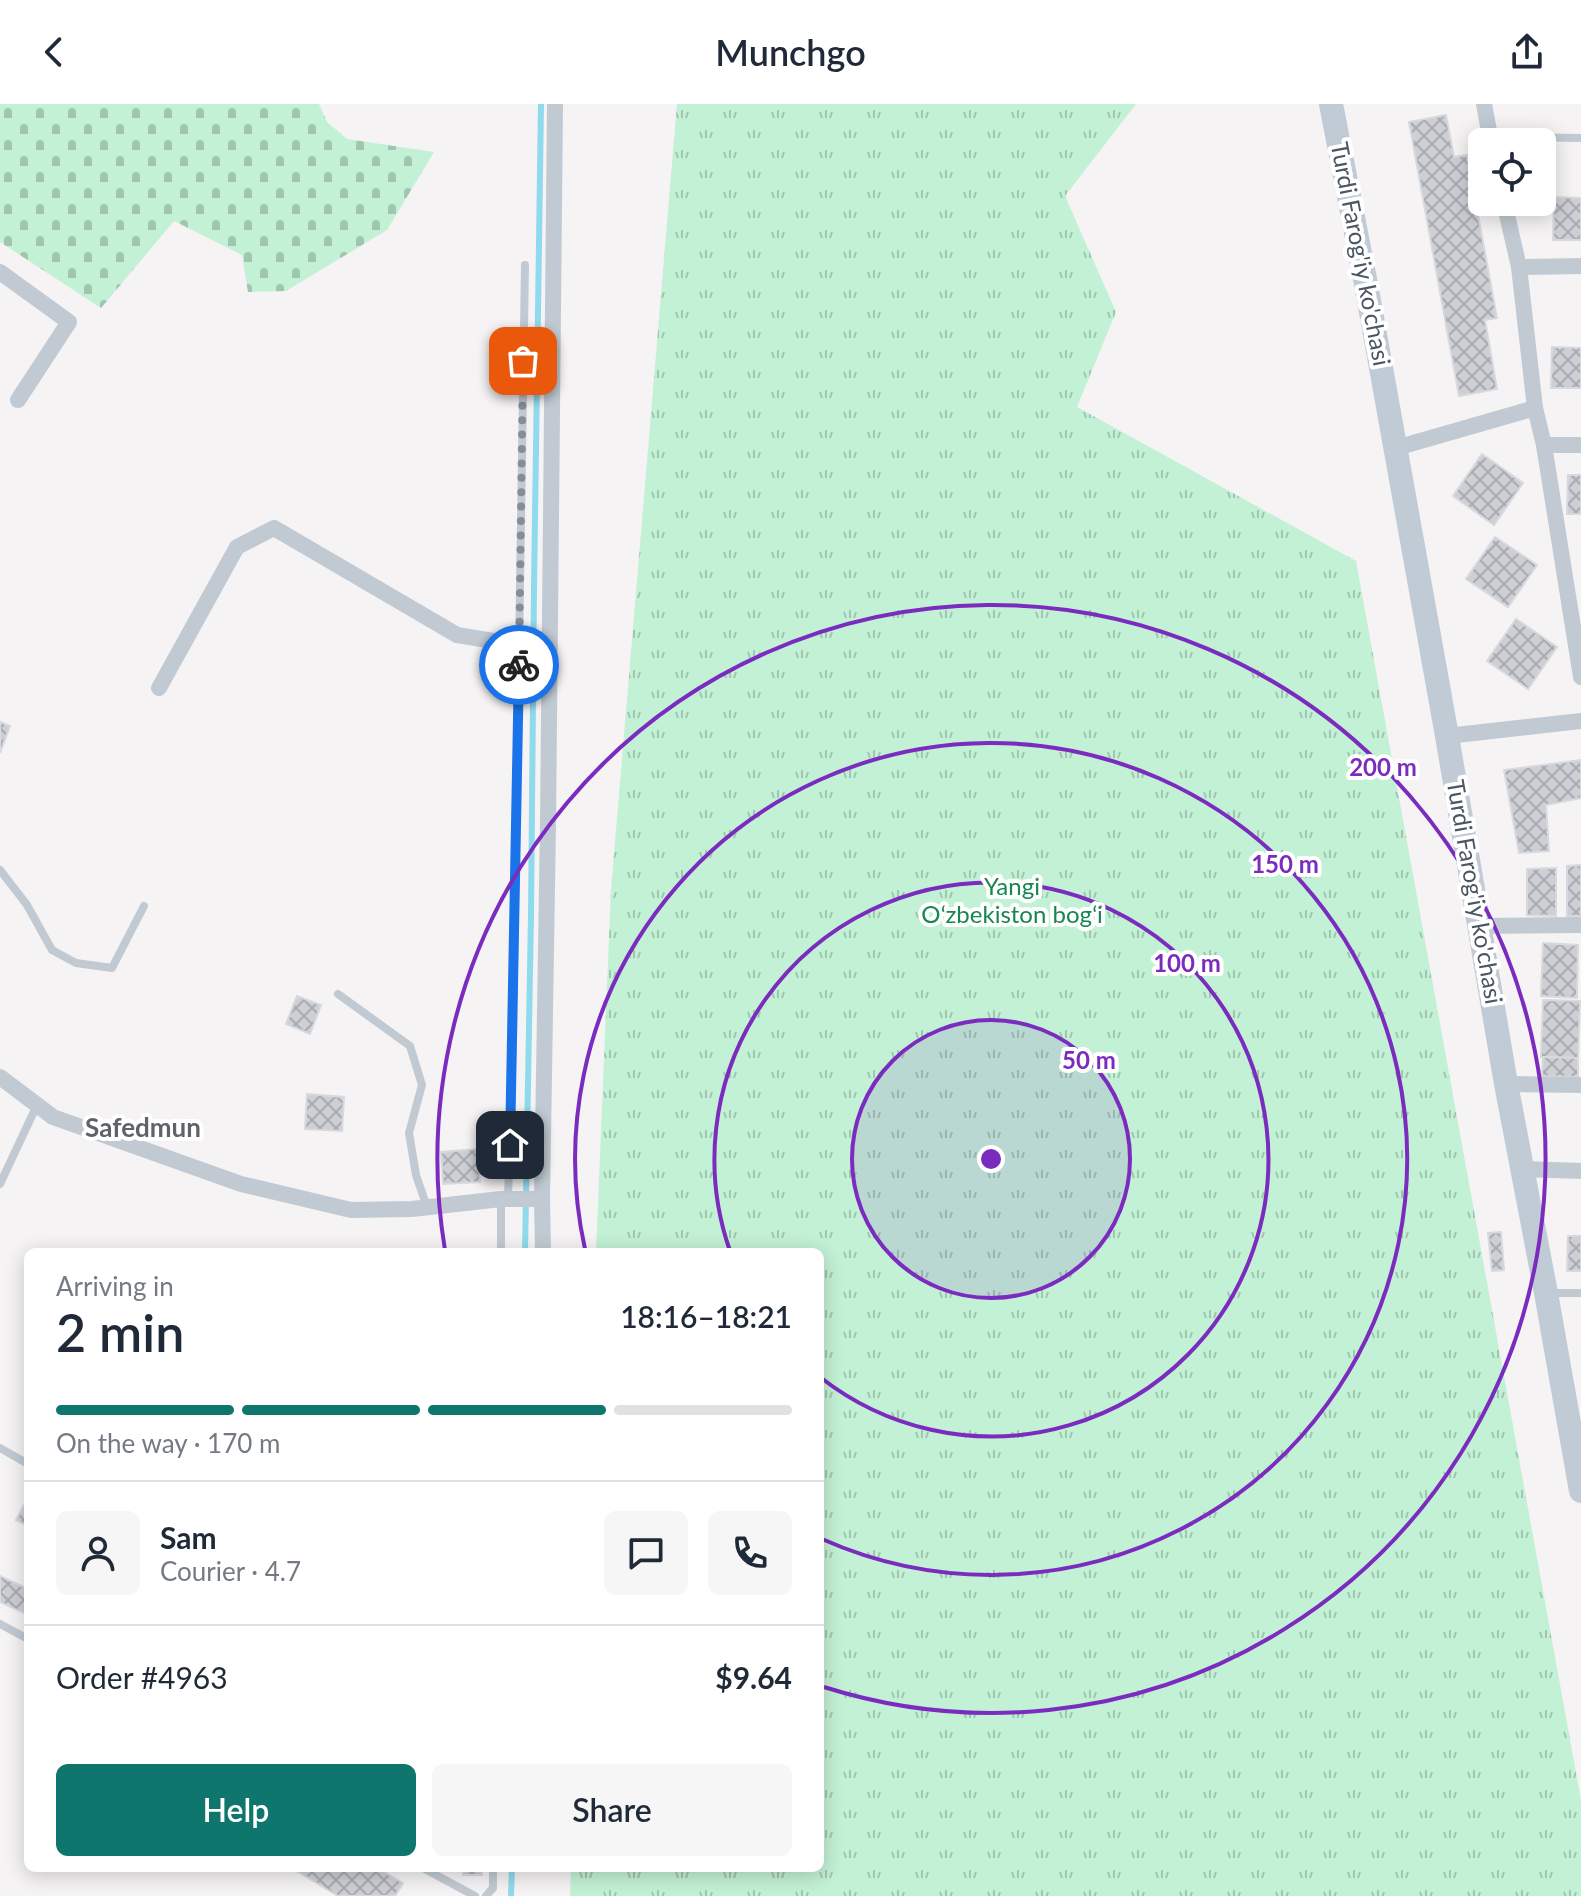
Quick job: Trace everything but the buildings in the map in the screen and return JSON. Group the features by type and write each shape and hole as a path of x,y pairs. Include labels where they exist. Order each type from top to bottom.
{"main road":[{"name":"Turdi Farog'iy ko'chasi","path":"1331,104 1396,448 1506,1084 1581,1491"}],"street":[{"path":"543,1248 548,839 534,648 555,104"},
{"path":"1484,104 1488,128"},
{"path":"1507,216 1519,267 1535,408 1574,587 1581,677"},
{"path":"1519,267 1581,266"},
{"path":"0,272 69,322 18,400"},
{"path":"1396,448 1535,408"},
{"path":"1544,445 1581,445"},
{"path":"159,688 237,547 274,528 457,635 534,648"},
{"path":"1447,736 1581,721"},
{"path":"1480,926 1581,925"},
{"path":"0,1077 53,1117 241,1184 351,1210 542,1199"},
{"path":"1506,1084 1581,1085"},
{"path":"1522,1169 1581,1171"}],"lane":[{"path":"1556,139 1581,138"},
{"path":"501,1248 507,1199 534,648 525,265"},
{"path":"0,870 27,905 52,950 76,963 112,968 144,906"},
{"path":"338,994 410,1046 422,1085 409,1133 416,1175 427,1207"},
{"path":"0,1184 37,1105"},
{"path":"1546,1293 1581,1293"},
{"path":"0,1448 24,1462"},
{"path":"0,1624 24,1637"},
{"path":"430,1872 475,1896"},
{"path":"486,1896 493,1888 493,1872"}],"green space":[{"path":"0,104 319,104 327,122 347,139 434,152 387,230 286,291 248,292 242,255 174,221 101,308 0,242"},
{"name":"Yangi Oʻzbekiston bogʻi","path":"677,104 1136,104 1065,196 1116,312 1077,407 1356,561 1581,1800 1581,1896 570,1896 571,1872 824,1872 824,1248 596,1248 611,890"}],"waterway":[{"path":"525,1248 541,104"},
{"path":"511,1896 512,1872"}],"way so far":[{"path":"519,665 523,361"}],"district":[{"name":"Safedmun","path":"143,1128"}],"route":[{"path":"510,1145 519,665"}]}
